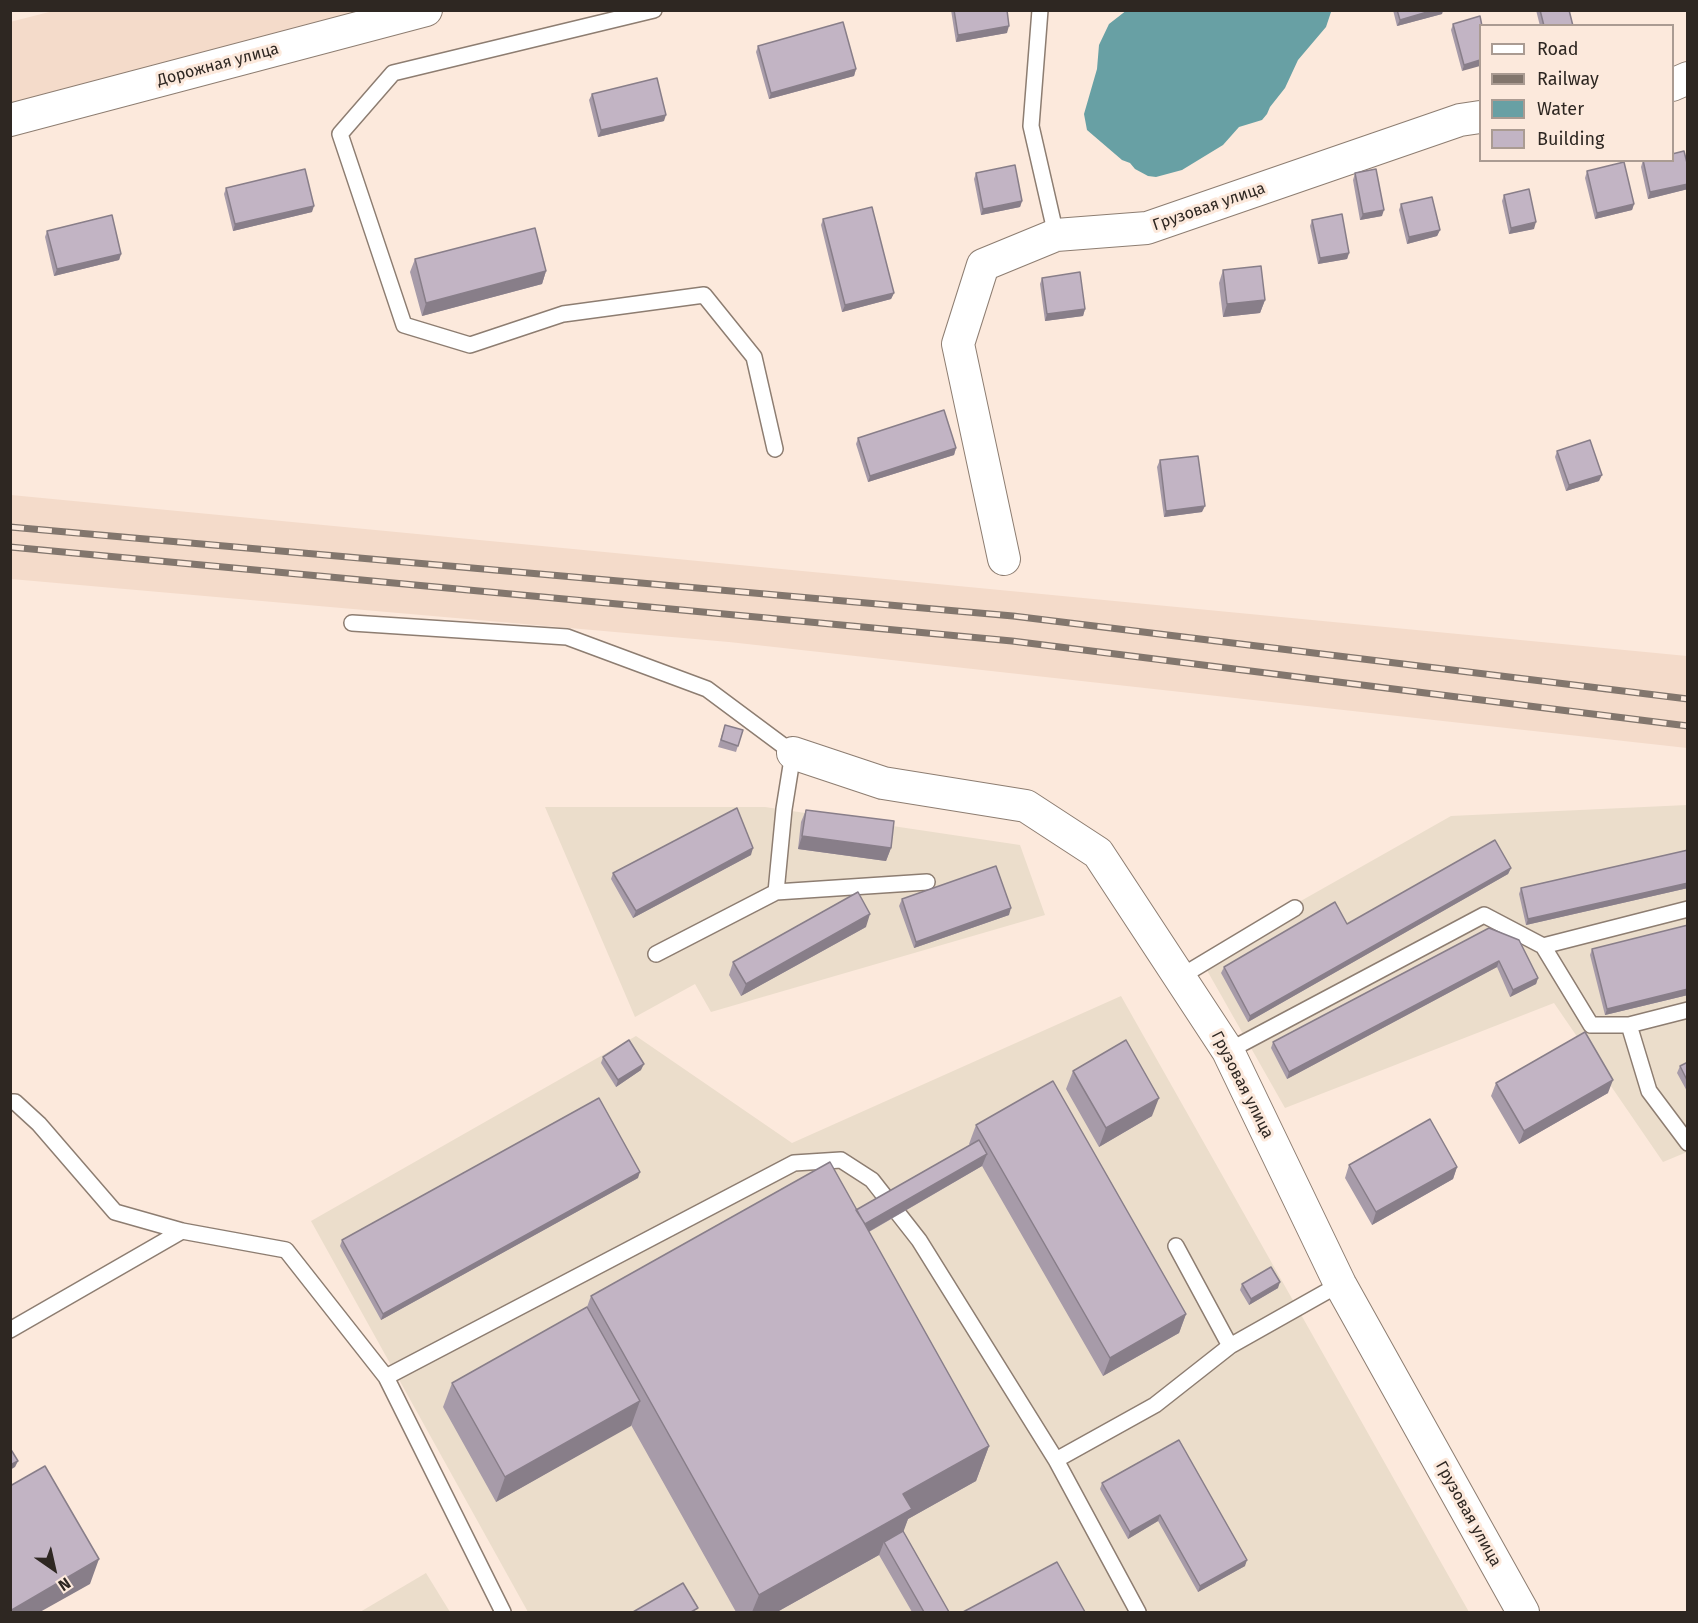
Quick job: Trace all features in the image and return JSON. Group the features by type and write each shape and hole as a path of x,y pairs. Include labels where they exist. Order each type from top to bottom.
{"street":[{"name":"Дорожная улица","path":"10,120 426,10"},
{"path":"1674,84 1688,78"},
{"name":"Грузовая улица","path":"1004,558 958,344 983,266 1056,235 1147,228 1460,120 1479,117"},
{"name":"Грузовая улица","path":"794,753 884,783 1026,806 1098,853 1228,1051 1340,1284 1523,1612"}],"lane":[{"path":"654,10 393,73 339,134 404,325 470,345 563,314 704,295 753,357 775,449"},
{"path":"1040,10 1031,126 1056,235"},
{"path":"352,623 567,637 707,689 794,753 784,809 776,892"},
{"path":"656,954 776,892 927,882"},
{"path":"1180,977 1295,908"},
{"path":"1543,946 1688,909"},
{"path":"1228,1051 1484,915 1543,946 1591,1025 1629,1025 1688,1010"},
{"path":"1629,1025 1649,1091 1688,1143"},
{"path":"10,1102 15,1102 39,1124 115,1212 182,1231 286,1250 386,1377 503,1612"},
{"path":"386,1377 794,1163 841,1160 872,1180 919,1240 1056,1460 1138,1612"},
{"path":"10,1330 182,1231"},
{"path":"1176,1246 1230,1346"},
{"path":"1056,1460 1155,1405 1230,1346 1340,1284"}],"shaded area":[{"path":"57,10 383,11 11,106 10,22"},
{"path":"11,495 1687,656 1687,748 729,642 11,579"},
{"path":"1687,805 1687,1152 1663,1162 1554,1003 1285,1108 1200,958 1451,816"},
{"path":"545,807 765,807 1020,845 1045,915 711,1012 695,984 635,1017"},
{"path":"1121,996 1469,1612 528,1612 311,1221 636,1036 792,1143"},
{"path":"426,1573 450,1612 360,1612"}],"water":[{"path":"1127,10 1330,10 1331,12 1326,27 1298,60 1285,88 1262,120 1239,127 1223,145 1182,170 1156,177 1148,176 1135,169 1087,130 1084,114 1097,69 1099,45 1109,24"}],"building":[{"path":"954,10 1007,10 1009,26 958,35"},
{"path":"1397,10 1434,10 1400,20"},
{"path":"1540,10 1569,10 1572,24 1544,24"},
{"path":"1480,16 1479,60 1464,65 1453,24"},
{"path":"843,22 856,69 771,93 758,46"},
{"path":"657,78 666,115 601,130 592,94"},
{"path":"1684,151 1688,167 1688,184 1650,192 1643,162 1674,162 1674,154"},
{"path":"1624,162 1634,204 1597,213 1587,171"},
{"path":"1015,165 1022,201 983,209 976,173"},
{"path":"305,169 314,206 235,224 226,188"},
{"path":"1376,169 1384,210 1363,214 1355,173"},
{"path":"1529,189 1536,222 1511,228 1504,195"},
{"path":"1432,197 1440,230 1409,237 1401,204"},
{"path":"872,207 894,293 845,305 823,219"},
{"path":"1342,214 1349,253 1320,258 1312,220"},
{"path":"112,215 121,254 57,269 47,231"},
{"path":"535,228 546,271 426,303 415,259"},
{"path":"1261,266 1265,300 1227,304 1223,270"},
{"path":"1080,272 1085,309 1047,314 1042,278"},
{"path":"944,410 956,448 870,476 858,438"},
{"path":"1590,440 1602,475 1569,485 1557,451"},
{"path":"1198,456 1205,506 1166,511 1160,460"},
{"path":"725,725 743,730 738,746 721,740"},
{"path":"737,808 753,848 636,911 613,873"},
{"path":"806,810 894,821 891,848 802,836"},
{"path":"1495,840 1511,868 1250,1016 1224,967 1335,902 1347,924"},
{"path":"1688,850 1688,883 1528,919 1521,888"},
{"path":"996,866 1011,908 916,942 902,899"},
{"path":"858,892 870,914 746,984 733,962"},
{"path":"1688,925 1688,989 1607,1009 1592,949"},
{"path":"1489,928 1519,940 1538,978 1513,990 1499,961 1289,1072 1273,1042"},
{"path":"1585,1032 1613,1080 1524,1131 1496,1083"},
{"path":"629,1040 644,1064 618,1080 603,1057"},
{"path":"1126,1040 1159,1098 1106,1128 1073,1071"},
{"path":"1688,1062 1688,1082 1680,1066"},
{"path":"1053,1081 1186,1314 1110,1358 976,1125"},
{"path":"599,1098 640,1172 383,1314 342,1240"},
{"path":"1430,1119 1457,1167 1376,1212 1349,1165"},
{"path":"979,1140 987,1154 865,1224 856,1210"},
{"path":"830,1162 989,1446 903,1494 912,1509 759,1595 591,1296"},
{"path":"1271,1267 1280,1282 1251,1299 1242,1284"},
{"path":"587,1307 640,1401 505,1477 452,1383"},
{"path":"1179,1440 1247,1560 1200,1586 1160,1515 1130,1532 1102,1483"},
{"path":"10,1448 18,1461 10,1465"},
{"path":"45,1466 99,1559 10,1611 10,1486"},
{"path":"903,1531 949,1612 924,1612 884,1542"},
{"path":"1057,1562 1085,1612 963,1612"},
{"path":"683,1583 698,1608 691,1612 633,1612"}],"railway":[{"path":"10,527 1013,616 1688,699"},
{"path":"10,547 1012,641 1688,726"}]}
